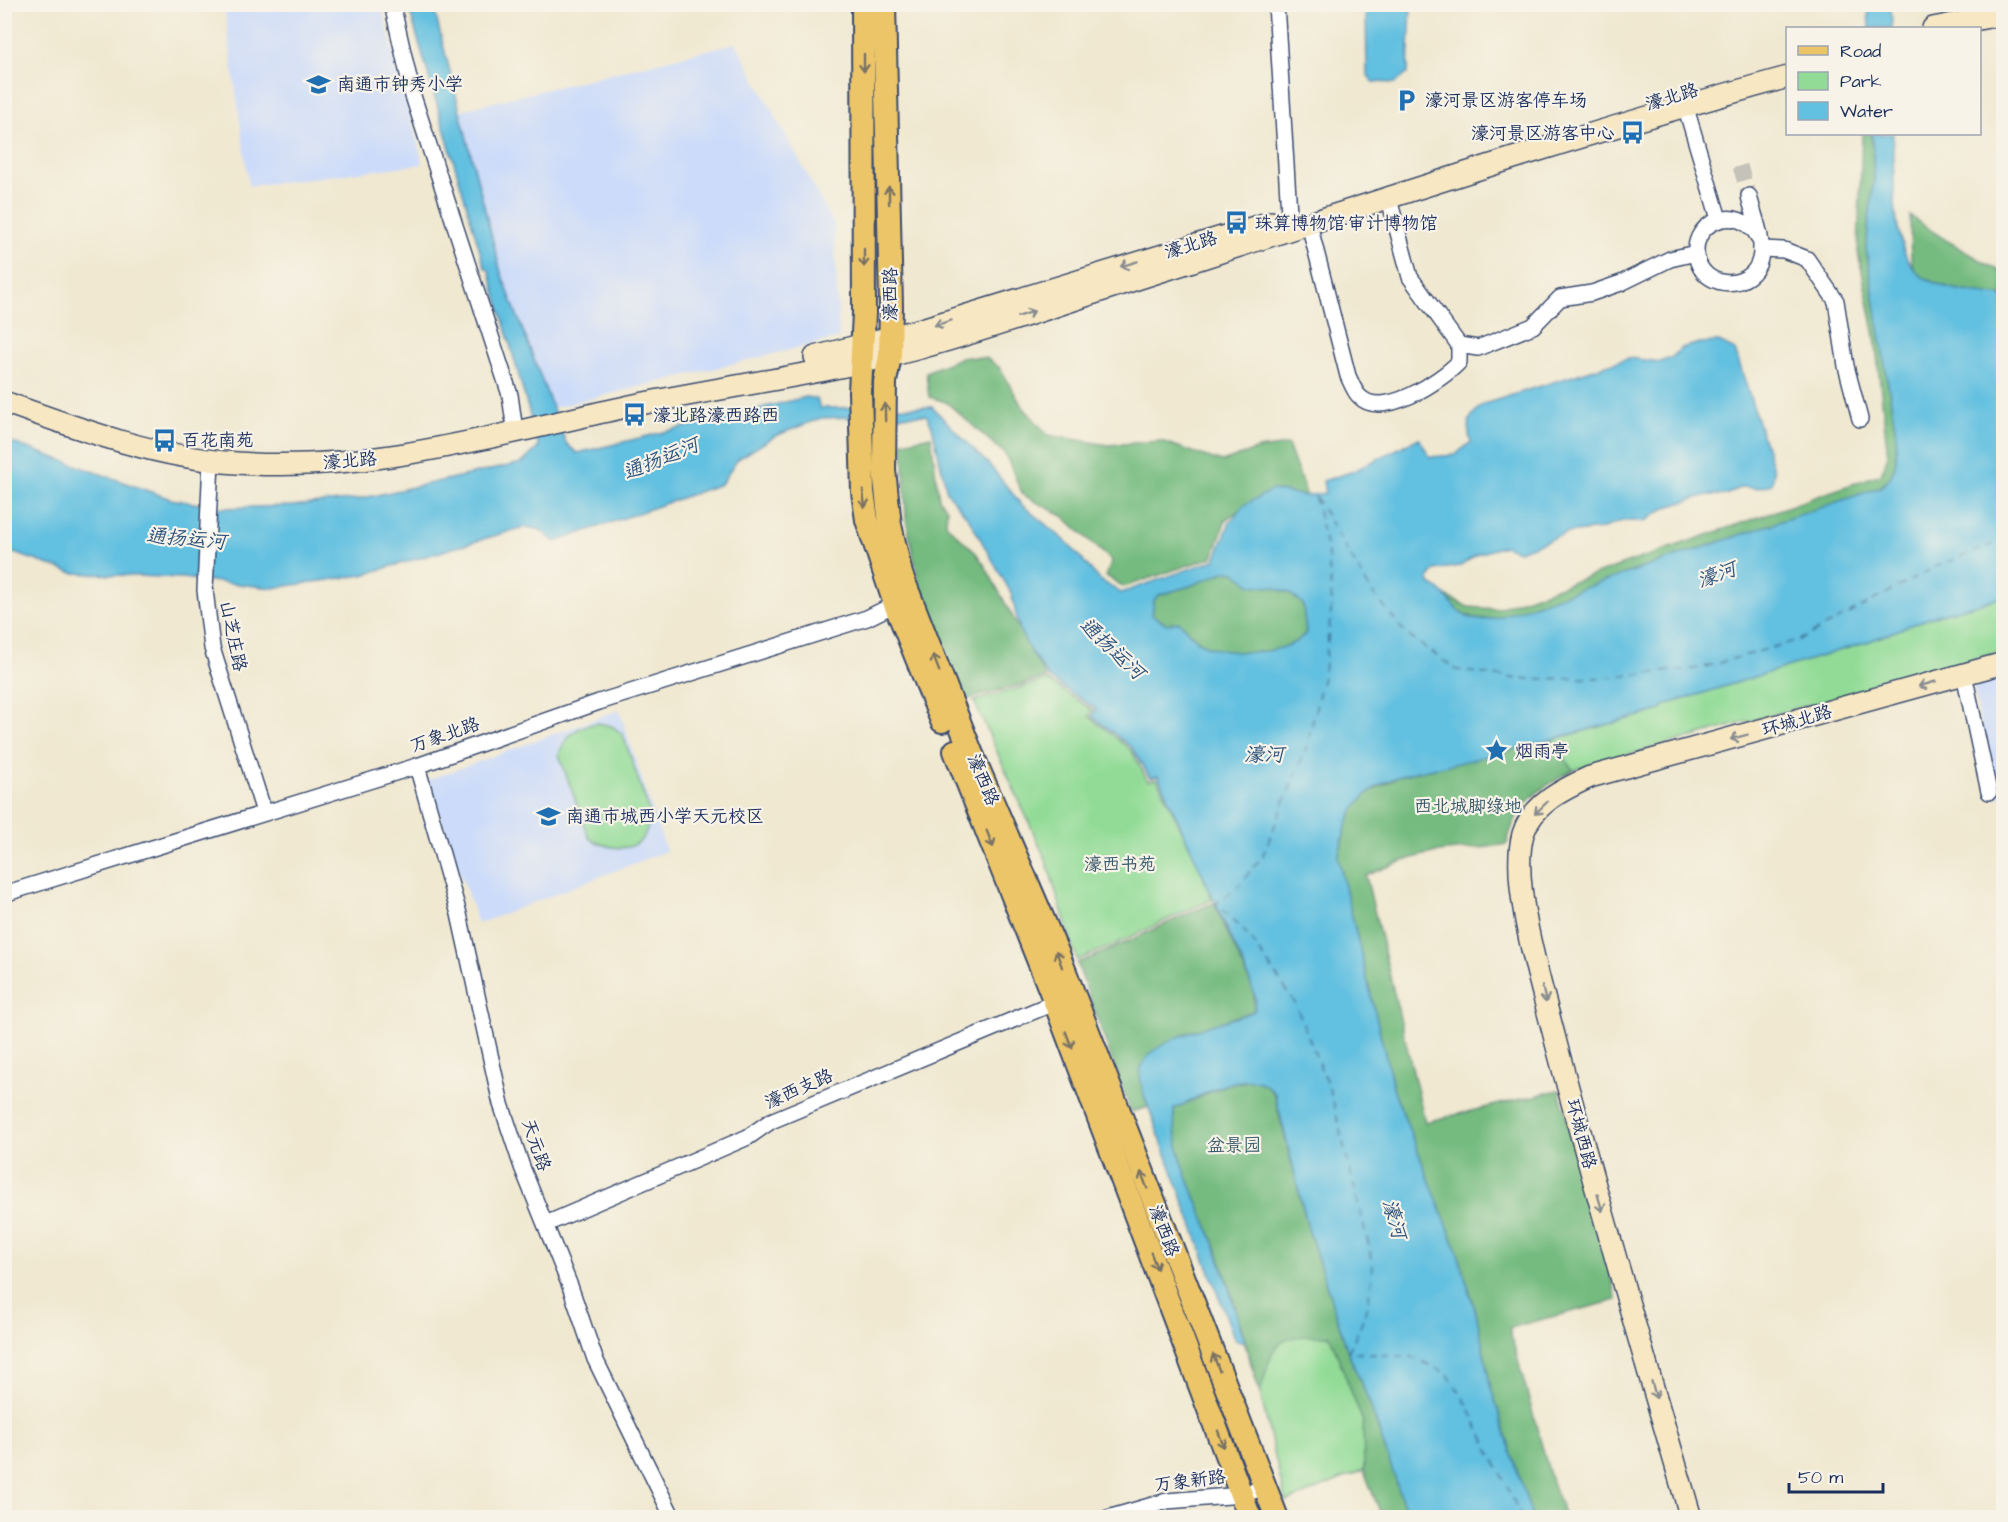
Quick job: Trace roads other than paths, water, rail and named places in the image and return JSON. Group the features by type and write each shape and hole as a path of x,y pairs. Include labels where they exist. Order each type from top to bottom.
{"main road":[{"name":"濠西路","path":"863,4 863,353 860,392 867,520 895,604 1063,999 1277,1518"},
{"name":"濠西路","path":"884,4 890,347 885,382 887,506 901,574 971,752 1058,954 1063,999 1250,1518"}],"street":[{"path":"392,4 413,96 520,430"},
{"path":"1276,4 1296,223 1347,375 1360,398 1376,404 1402,400 1448,374 1459,362 1459,345 1410,276 1389,199"},
{"path":"1938,27 2004,14"},
{"path":"1981,31 2004,26"},
{"name":"濠北路","path":"1296,223 1566,129 1786,65"},
{"name":"濠北路","path":"4,402 116,440 211,461 240,464 335,464 410,454 697,392 729,376 890,347 1239,230 1296,223 1389,199 1685,105 1786,78"},
{"path":"1685,105 1719,219"},
{"path":"1749,196 1760,244 1755,270 1736,282 1714,280 1705,273 1696,253 1702,232 1719,219 1732,218 1753,227 1760,244"},
{"path":"1760,244 1807,259 1836,301 1846,366 1860,419"},
{"path":"1459,345 1478,348 1533,326 1560,298 1592,293 1621,284 1670,259 1696,253"},
{"name":"山芝庄路","path":"211,461 205,590 212,648 264,812"},
{"name":"万象北路","path":"4,894 417,766 599,702 867,618 895,604"},
{"name":"环城北路","path":"1590,777 2004,663"},
{"path":"1964,674 1989,792"},
{"name":"天元路","path":"417,766 459,914 501,1104 522,1167 546,1224 595,1359 673,1518"},
{"name":"环城西路","path":"1590,777 1553,797 1531,818 1523,833 1522,900 1584,1148 1691,1518"},
{"name":"濠西支路","path":"546,1224 748,1137 771,1121 1063,999"},
{"name":"万象新路","path":"1108,1518 1167,1501 1242,1495 1265,1487"},
{"path":"1239,1518 1242,1495"}],"water":[{"name":"濠河","path":"408,5 433,5 501,273 566,443 577,453 806,397 817,399 820,408 932,407 992,468 1021,504 1068,543 1100,580 1121,593 1215,560 1230,522 1244,505 1272,490 1307,496 1325,493 1323,481 1354,471 1419,438 1430,457 1455,455 1471,442 1468,430 1470,420 1484,404 1629,358 1660,362 1671,358 1682,348 1700,343 1719,342 1735,350 1774,472 1772,484 1757,488 1741,487 1726,495 1707,495 1667,507 1645,521 1622,521 1601,529 1567,533 1519,551 1504,546 1478,554 1460,566 1435,570 1429,578 1430,584 1445,595 1464,615 1484,620 1499,617 1881,487 1887,482 1896,463 1896,433 1866,248 1874,179 1872,135 1893,135 1894,190 1899,232 1904,251 1912,266 1932,282 1962,291 2003,296 2003,597 1937,615 1867,642 1665,705 1661,710 1391,779 1379,785 1361,800 1351,815 1342,839 1338,858 1394,1091 1458,1253 1477,1317 1490,1385 1532,1517 1408,1517 1370,1404 1348,1352 1308,1228 1275,1094 1265,1085 1254,1081 1240,1081 1226,1085 1174,1109 1175,1128 1183,1164 1218,1254 1245,1342 1235,1340 1144,1095 1140,1074 1141,1067 1148,1056 1160,1047 1192,1032 1254,1011 1256,999 1247,973 1158,776 1150,778 1132,748 1092,716 1096,709 1049,678 1031,652 1020,631 1011,593 969,519 947,492 932,426 926,415 821,418 775,436 738,459 721,484 555,542 539,529 524,527 362,575 273,588 183,578 73,573 5,550 5,440 171,499 221,508 292,506 359,499 522,463 539,447 489,270 485,268","holes":["1226,571 1235,572 1251,585 1272,587 1289,593 1303,604 1306,633 1285,647 1239,652 1210,647 1199,642 1179,622 1167,624 1152,615 1154,600 1159,595 1190,586"]},
{"path":"1366,5 1411,5 1408,73 1396,83 1373,82 1367,74"},
{"path":"1868,5 1891,5 1892,27 1869,27"}],"tunnel":[{"path":"1740,166 1749,196"}],"place":[{"name":"南通市钟秀小学","path":"319,84"},
{"name":"濠河景区游客停车场","path":"1407,100"},
{"name":"濠河景区游客中心","path":"1633,133"},
{"name":"珠算博物馆·审计博物馆","path":"1237,223"},
{"name":"濠北路濠西路西","path":"635,415"},
{"name":"百花南苑","path":"164,440"},
{"name":"烟雨亭","path":"1497,751"},
{"name":"南通市城西小学天元校区","path":"548,816"}],"water label":[{"name":"通扬运河","path":"661,459"},
{"name":"通扬运河","path":"186,539"},
{"name":"通扬运河","path":"1112,649"}],"park label":[{"name":"西北城脚绿地","path":"1468,806"},
{"name":"濠西书苑","path":"1120,864"},
{"name":"盆景园","path":"1234,1145"}]}
